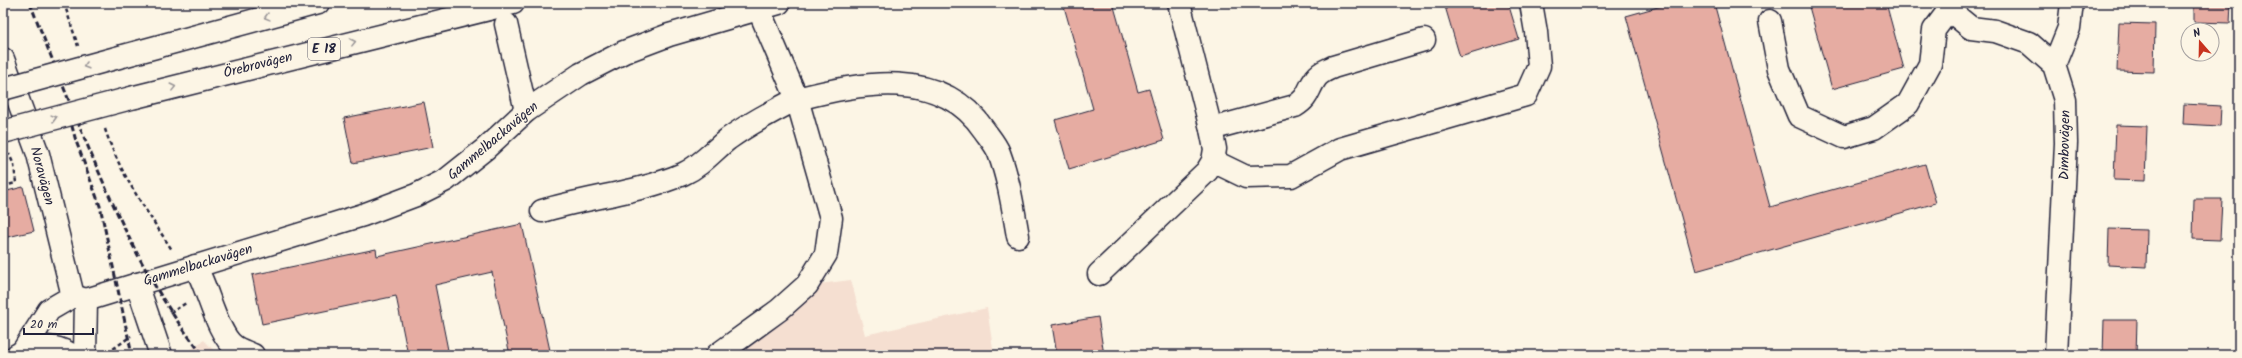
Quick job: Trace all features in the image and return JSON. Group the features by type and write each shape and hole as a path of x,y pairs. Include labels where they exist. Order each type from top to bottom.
{"main road":[{"path":"3,89 318,3"},
{"name":"Örebrovägen","path":"3,132 135,96 513,3"},
{"path":"1099,274 1196,183 1214,161 1215,149 1211,129 1179,3"},
{"path":"1214,161 1246,177 1290,176 1340,149 1526,95 1539,66 1536,32 1531,3"},
{"path":"1770,21 1779,69 1799,116 1844,137 1874,128 1908,104 1930,64 1934,30 1948,6 1971,28 1995,31 2029,43 2054,65 2069,28 2072,3"},
{"path":"717,355 779,310 807,286 826,254 831,218 769,6"},
{"name":"Gammelbackavägen","path":"80,298 137,284 363,215 416,195 446,180 485,149 526,111 582,74 624,52 669,35 769,6"},
{"path":"506,24 526,111"},
{"path":"1211,129 1295,106 1304,101 1316,78 1322,72 1333,67 1424,40"},
{"name":"Noravägen","path":"3,59 38,154 80,298 85,355"},
{"name":"Dimbovägen","path":"2054,65 2065,100 2066,143 2056,355"},
{"path":"542,211 572,202 663,181 684,173 702,162 728,139 760,118 796,99 830,91 878,84 919,86 955,101 978,121 998,152 1010,189 1018,236"},
{"path":"189,267 202,276 222,329 233,346 253,355"},
{"path":"137,284 161,355"},
{"path":"20,353 49,310 80,298"},
{"path":"20,353 48,346 65,350 72,355"}],"path":[{"path":"110,147 124,175 189,267"},
{"path":"3,186 16,183 14,165 9,155"}],"shaded area":[{"path":"851,280 865,335 987,308 994,355 725,355 819,284"},
{"path":"204,340 218,355 184,355 195,346"}],"building":[{"path":"1063,3 1113,3 1138,92 1149,89 1164,140 1069,169 1055,120 1093,109"},
{"path":"1444,3 1508,3 1519,39 1460,57"},
{"path":"1672,3 1714,3 1770,207 1925,164 1936,203 1696,271 1626,16"},
{"path":"1808,3 1886,3 1904,69 1832,89"},
{"path":"2194,3 2231,3 2230,23 2194,22"},
{"path":"2119,23 2155,24 2154,72 2117,71"},
{"path":"424,102 433,147 353,163 344,118"},
{"path":"2184,104 2221,106 2220,126 2183,124"},
{"path":"2116,125 2147,126 2145,181 2114,180"},
{"path":"23,187 34,231 3,238 3,192"},
{"path":"2194,199 2222,199 2220,240 2193,239"},
{"path":"522,224 551,355 510,355 492,272 435,285 449,355 408,355 396,296 262,324 252,275 376,249 377,256"},
{"path":"2109,229 2147,230 2146,267 2108,265"},
{"path":"1098,317 1104,355 1057,355 1052,325"},
{"path":"2104,320 2137,320 2136,355 2103,355"}],"railway":[{"path":"30,3 89,149 125,230 138,256 168,307 203,355"},
{"path":"67,108 76,141 100,206 132,355"}]}
